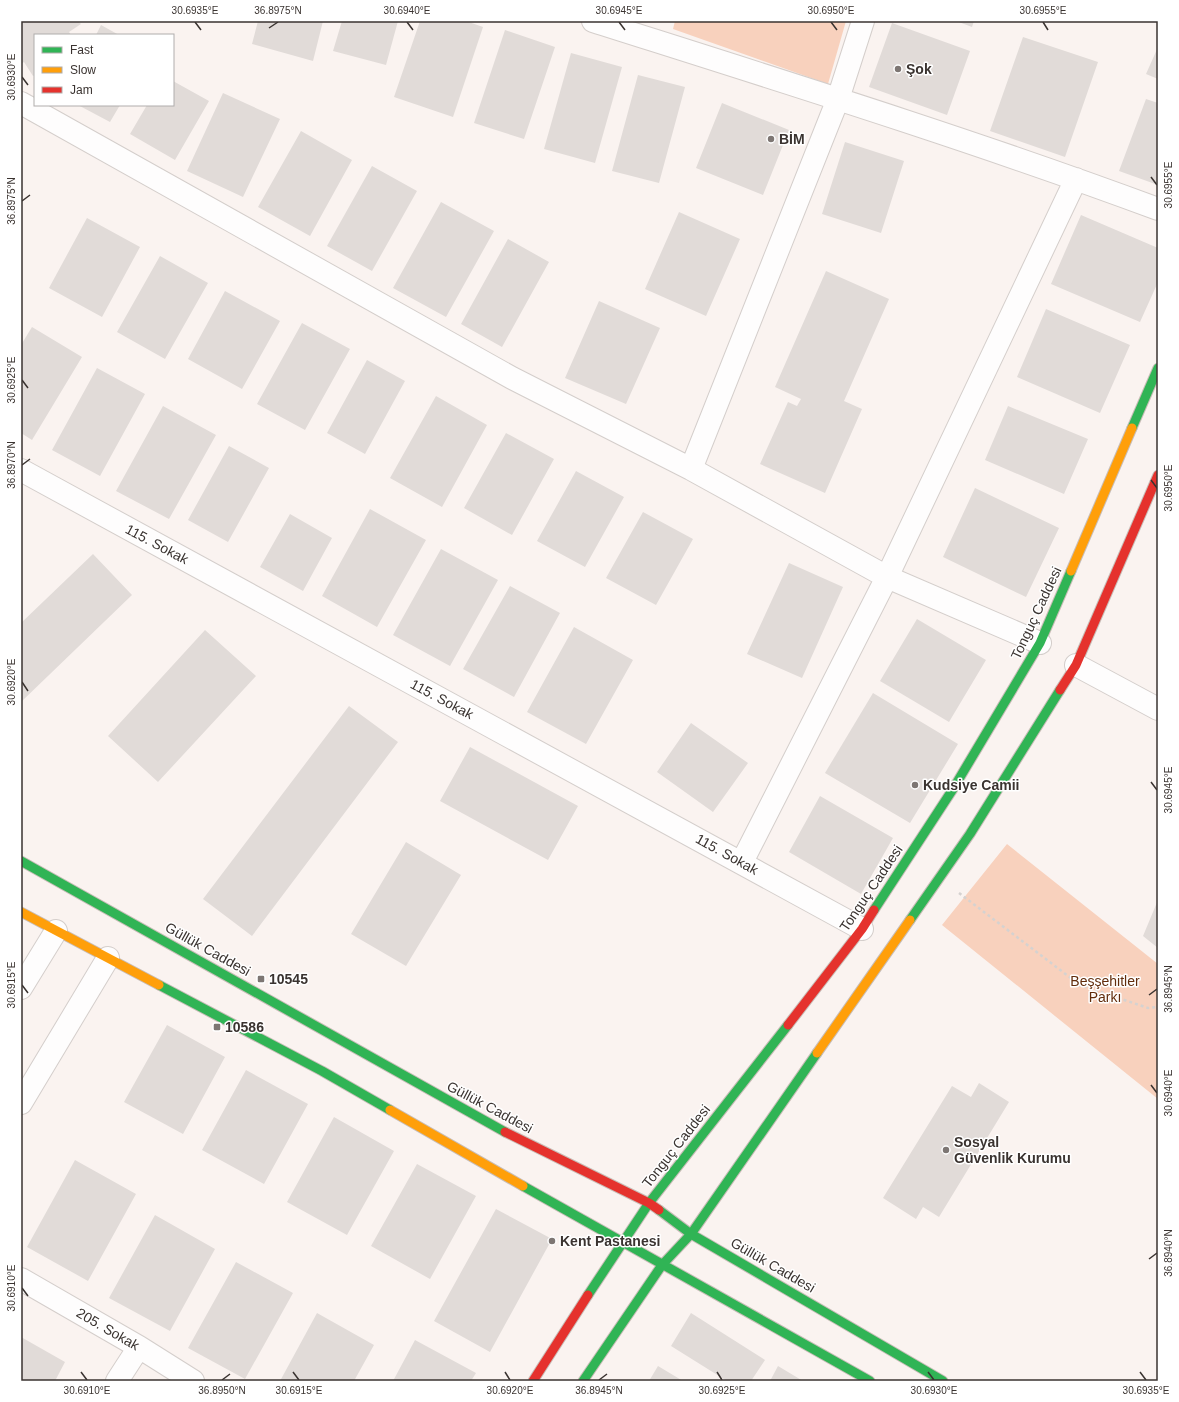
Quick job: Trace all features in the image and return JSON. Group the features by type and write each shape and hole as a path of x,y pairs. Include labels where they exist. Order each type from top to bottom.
{"main road":[{"name":"Tonguç Caddesi","path":"533,1381 648,1203 862,929 953,789 1040,643 1158,368"},
{"path":"583,1381 662,1265 691,1234 970,834 1076,665 1158,475"},
{"name":"Güllük Caddesi","path":"21,861 492,1125 648,1203 691,1234 944,1381"},
{"path":"21,912 322,1071 662,1265 870,1381"}],"street":[{"path":"593,21 838,98 1076,179 1158,209"},
{"path":"691,469 838,98 863,21"},
{"path":"21,103 512,378 691,469 887,577 1040,643"},
{"path":"742,862 887,577 1076,179"},
{"name":"115. Sokak","path":"23,478 742,862 862,929"},
{"path":"1076,665 1158,709"},
{"path":"21,988 56,931"},
{"path":"21,1103 108,958"},
{"name":"205. Sokak","path":"21,1279 139,1347 192,1381"},
{"path":"117,1381 139,1347"}],"path":[{"path":"940,878 989,918 1080,985 1148,1008 1158,1007"}],"green space":[{"path":"675,21 846,21 828,84 673,29"},
{"name":"Beşşehitler Parkı","path":"1007,844 1158,964 1158,1099 942,925"}],"building":[{"path":"21,21 78,21 81,24 69,32 70,34 34,34 34,76 24,62 21,64"},
{"path":"258,21 323,21 313,61 252,44"},
{"path":"342,21 398,21 386,65 333,51"},
{"path":"420,21 466,21 483,27 453,117 394,97"},
{"path":"956,21 974,21 972,27"},
{"path":"892,23 970,51 947,115 869,87"},
{"path":"101,25 117,34 96,34"},
{"path":"505,30 555,47 524,139 474,123"},
{"path":"1023,37 1098,62 1065,157 990,131"},
{"path":"1158,47 1158,79 1146,74"},
{"path":"571,53 622,67 595,163 544,149"},
{"path":"638,75 685,87 659,183 612,171"},
{"path":"174,82 209,101 175,160 130,134 146,106 174,106"},
{"path":"223,93 280,119 243,197 187,171"},
{"path":"1146,99 1158,103 1158,185 1119,171"},
{"path":"722,103 789,130 763,195 696,168"},
{"path":"80,106 119,106 110,122"},
{"path":"301,131 352,160 310,236 258,207"},
{"path":"845,142 904,161 881,233 822,214"},
{"path":"372,166 417,191 372,271 327,246"},
{"path":"441,202 494,231 446,317 393,288"},
{"path":"679,212 740,239 706,316 645,289"},
{"path":"1081,215 1158,248 1158,282 1140,322 1051,284"},
{"path":"87,218 140,247 102,317 49,288"},
{"path":"508,239 549,262 502,347 461,324"},
{"path":"160,256 208,283 165,359 117,332"},
{"path":"826,271 889,299 844,401 862,409 825,493 760,464 788,402 797,406 801,399 775,387"},
{"path":"225,291 280,321 242,389 188,359"},
{"path":"599,301 660,328 626,404 565,378"},
{"path":"1046,309 1130,345 1100,413 1017,377"},
{"path":"302,323 350,349 305,430 257,404"},
{"path":"32,327 82,357 32,440 21,433 21,345"},
{"path":"367,360 405,381 365,454 327,433"},
{"path":"97,368 145,394 100,476 52,450"},
{"path":"436,396 487,425 442,507 390,478"},
{"path":"163,406 216,435 169,519 116,491"},
{"path":"1008,406 1088,439 1064,494 985,460"},
{"path":"506,433 554,459 512,535 464,508"},
{"path":"229,446 269,468 228,542 188,520"},
{"path":"576,471 624,497 585,567 537,541"},
{"path":"975,488 1059,528 1026,597 943,557"},
{"path":"370,509 426,540 377,627 322,596"},
{"path":"643,512 693,539 656,605 606,578"},
{"path":"290,514 332,538 303,591 260,567"},
{"path":"441,549 498,580 450,666 393,635"},
{"path":"93,554 132,595 21,702 21,623"},
{"path":"789,563 843,587 802,678 747,654"},
{"path":"510,586 560,613 514,697 463,669"},
{"path":"917,619 986,660 949,722 880,681"},
{"path":"574,627 633,660 586,744 527,712"},
{"path":"205,630 256,676 158,782 108,736"},
{"path":"873,693 958,744 910,823 825,773"},
{"path":"349,706 398,742 252,936 203,899"},
{"path":"691,723 748,763 713,812 657,772"},
{"path":"470,747 578,806 548,860 440,801"},
{"path":"820,796 893,838 861,894 789,852"},
{"path":"406,842 461,875 406,966 351,934"},
{"path":"1158,900 1158,948 1143,936"},
{"path":"167,1025 225,1057 183,1134 124,1102"},
{"path":"246,1070 308,1104 264,1184 202,1150"},
{"name":"Sosyal Güvenlik Kurumu","path":"979,1083 1009,1102 939,1217 923,1207 916,1219 883,1198 952,1086 971,1097"},
{"path":"334,1117 394,1151 347,1235 287,1202"},
{"path":"75,1160 136,1194 88,1281 27,1247"},
{"path":"417,1164 476,1196 430,1279 371,1246"},
{"path":"496,1209 552,1239 490,1352 434,1321"},
{"path":"155,1215 215,1249 170,1331 109,1298"},
{"path":"236,1262 293,1293 245,1379 188,1348"},
{"path":"317,1313 374,1345 354,1381 280,1381"},
{"path":"691,1313 765,1360 751,1381 727,1381 671,1346"},
{"path":"21,1337 65,1362 55,1381 21,1381"},
{"path":"415,1340 476,1373 471,1381 393,1381"},
{"path":"658,1366 683,1381 649,1381"},
{"path":"778,1366 803,1381 770,1381"}],"traffic: fast":[{"path":"1132,428 1158,368"},
{"path":"874,910 953,789 1040,643 1071,571"},
{"path":"910,920 970,834 1060,690"},
{"path":"21,861 505,1132"},
{"path":"159,985 322,1071 390,1110"},
{"path":"588,1295 649,1203 788,1025"},
{"path":"583,1381 662,1265 691,1234 817,1053"},
{"path":"523,1186 870,1381"},
{"path":"659,1210 691,1234 943,1381"}],"traffic: slow":[{"path":"1071,571 1132,428"},
{"path":"21,912 159,985"},
{"path":"817,1053 910,920"},
{"path":"390,1110 523,1186"}],"traffic: jam":[{"path":"1060,690 1076,665 1158,475"},
{"path":"788,1025 862,929 874,910"},
{"path":"505,1132 649,1203 659,1210"},
{"path":"533,1381 588,1295"}],"place":[{"name":"Şok","path":"898,69"},
{"name":"BİM","path":"771,139"},
{"name":"Kudsiye Camii","path":"915,785"},
{"name":"10545","path":"261,979"},
{"name":"10586","path":"217,1027"},
{"name":"Sosyal Güvenlik Kurumu","path":"946,1150"},
{"name":"Kent Pastanesi","path":"552,1241"}]}
